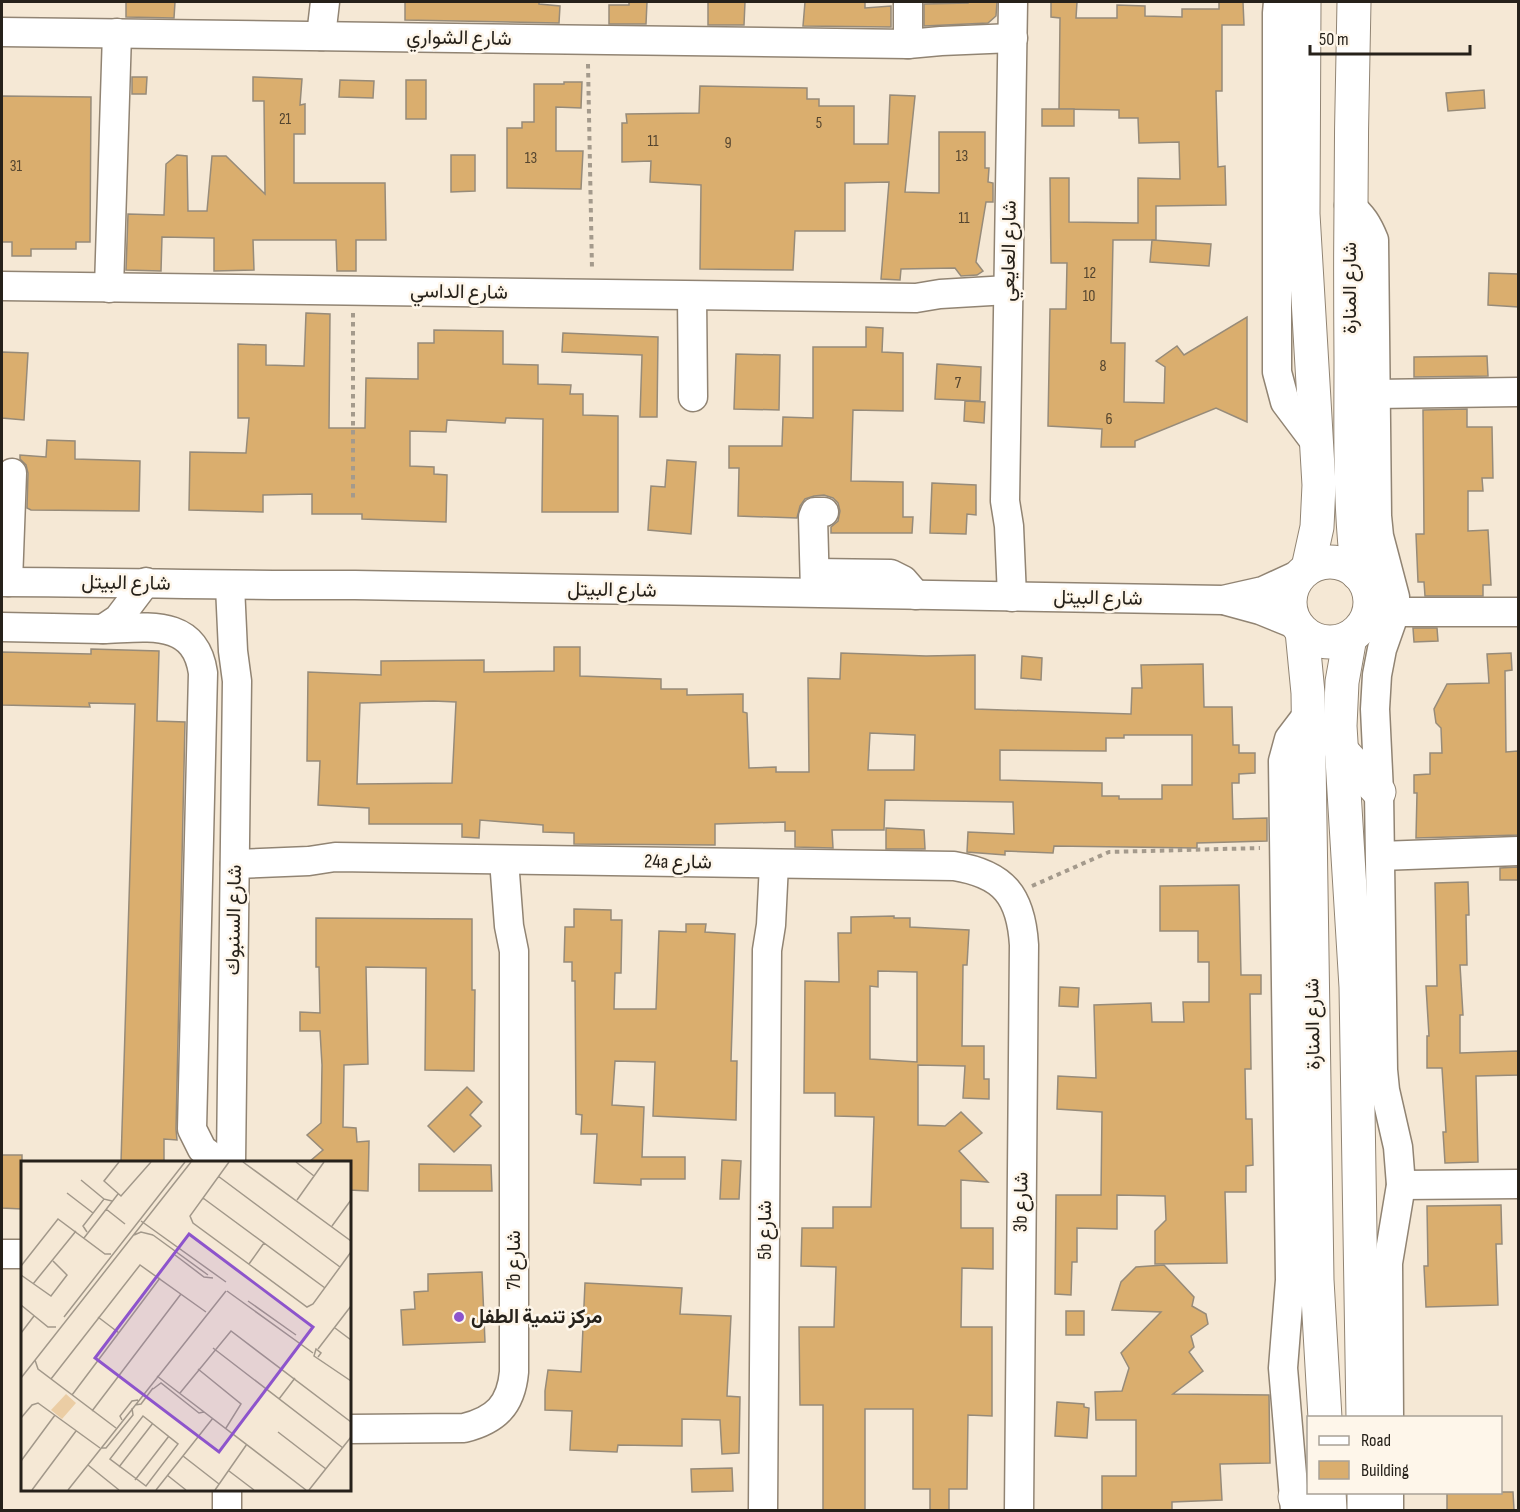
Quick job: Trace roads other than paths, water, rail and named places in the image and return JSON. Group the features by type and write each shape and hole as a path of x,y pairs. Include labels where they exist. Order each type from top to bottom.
{"main road":[{"name":"شارع المنارة","path":"1304,2 1303,214 1318,446 1319,506 1304,571"},
{"name":"شارع المنارة","path":"1354,2 1349,205 1351,466 1358,574"},
{"path":"1351,466 1376,432"},
{"path":"1334,562 1347,566 1358,574 1369,595 1370,607 1360,629 1338,642 1325,642 1313,638 1299,628 1289,604 1291,591 1304,571 1320,563 1334,562"},
{"name":"شارع المنارة","path":"1299,628 1307,672 1317,1280 1325,1416"},
{"path":"1350,636 1342,682 1341,750 1356,987 1363,1416"},
{"path":"1341,750 1379,792"},
{"path":"1329,1494 1330,1510"},
{"path":"1364,1494 1364,1510"}],"street":[{"path":"325,2 331,36"},
{"path":"331,36 339,2"},
{"path":"908,2 912,44"},
{"name":"شارع العايعي","path":"1002,596 1009,526 1005,501 1013,2"},
{"path":"1278,2 1277,372 1285,402 1318,446"},
{"name":"شارع الشواري","path":"2,32 912,44 941,40 1012,47"},
{"path":"109,288 117,33"},
{"path":"1349,205 1361,214 1374,240 1377,516 1379,536 1394,587 1395,612 1382,649 1377,675 1375,709 1379,792 1383,1070 1385,1090 1398,1147 1401,1185 1388,1263 1389,1416"},
{"name":"شارع الداسي","path":"2,286 915,298 940,294 1008,300"},
{"path":"692,296 693,397"},
{"path":"1375,394 1518,392"},
{"path":"5,582 12,473"},
{"path":"815,583 813,517 815,512 824,512"},
{"name":"شارع البيتل","path":"5,582 146,582 240,586 815,583 916,595 1222,600 1263,591 1304,571"},
{"path":"103,629 118,619 146,582"},
{"name":"شارع السنبوك","path":"231,1161 237,679 233,651 240,586"},
{"name":"شارع البيتل","path":"1222,600 1260,610 1299,628"},
{"path":"1395,612 1518,612"},
{"path":"2,627 161,628 182,635 191,642 201,662 202,715 192,1129 202,1149 218,1161"},
{"path":"202,715 237,679"},
{"path":"1299,1506 1283,1368 1290,1280 1283,761 1289,739 1308,714"},
{"path":"1380,856 1518,850"},
{"name":"24a شارع","path":"235,854 309,861 335,857 954,866 970,868 986,874 1012,895"},
{"name":"7b شارع","path":"351,1430 464,1428 480,1424 494,1416 505,1403 513,1388 514,951 518,935 514,860"},
{"name":"5b شارع","path":"763,1510 767,950 771,925 765,863"},
{"name":"3b شارع","path":"1012,895 1023,928 1024,945 1019,1510"},
{"path":"1401,1185 1518,1184"},
{"path":"2,1254 21,1254"},
{"path":"227,1491 227,1510"},
{"path":"1389,1494 1389,1510"}],"place":[{"name":"مركز تنمية الطفل","path":"459,1317"}]}
